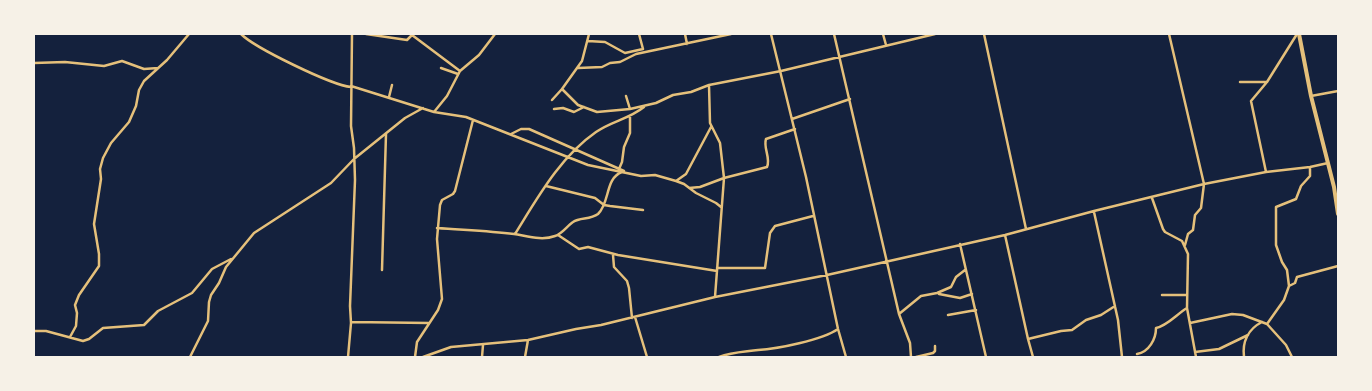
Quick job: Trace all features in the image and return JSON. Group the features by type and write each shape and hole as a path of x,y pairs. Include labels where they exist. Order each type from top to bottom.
{"main road":[{"path":"1298,34 1311,96 1336,187 1338,214"}],"street":[{"path":"70,337 76,326 77,313 75,305 79,295 99,266 94,224 103,158 111,143 129,122 134,113 141,86 169,58 189,34"},
{"path":"240,34 262,48 334,82 434,112 463,116 588,165 644,176 655,175 676,181 721,207"},
{"path":"348,357 351,322 354,180 354,148 351,126 352,34"},
{"path":"366,34 407,40 412,34 459,72"},
{"path":"434,112 447,96 459,72 479,55 495,34"},
{"path":"552,100 578,68 585,52 589,34"},
{"path":"639,34 643,51"},
{"path":"685,34 687,44"},
{"path":"588,41 605,42 625,53 687,44 731,34"},
{"path":"771,34 795,128 838,329 846,357"},
{"path":"834,34 851,98 900,314 910,343 911,357"},
{"path":"883,34 886,46"},
{"path":"562,89 577,104 600,113 630,109 656,103 673,95 691,92 709,85 780,71 935,34"},
{"path":"984,34 1026,229"},
{"path":"1169,34 1204,184 1201,208 1195,215 1192,231 1188,236 1185,246"},
{"path":"1266,172 1251,101 1267,82 1298,34"},
{"path":"578,68 602,67 610,63 620,62 643,51"},
{"path":"34,63 65,62 104,66 120,61 144,69 158,68"},
{"path":"441,68 459,72"},
{"path":"1240,82 1267,82"},
{"path":"389,97 392,85"},
{"path":"709,85 710,123 720,143 724,178 715,297"},
{"path":"1311,96 1338,91"},
{"path":"626,96 630,109"},
{"path":"792,119 851,98"},
{"path":"554,109 563,108 574,112 585,106"},
{"path":"515,234 545,186 568,157 596,132 609,124 630,117 645,106"},
{"path":"190,357 208,321 208,302 219,283 224,269 254,233 331,183 354,159 404,118 425,108"},
{"path":"619,169 624,146 630,132 630,117"},
{"path":"414,357 417,342 438,310 442,297 437,228 441,201 455,191 473,120"},
{"path":"676,181 686,174 711,127"},
{"path":"511,134 526,128 633,174"},
{"path":"689,188 700,187 724,178 767,167 769,163 766,139 795,128"},
{"path":"382,270 386,134"},
{"path":"423,357 451,347 528,340 715,297 827,275 1005,235 1204,184 1328,163"},
{"path":"1267,324 1284,300 1289,286 1287,270 1276,245 1276,207 1296,199 1301,186 1310,176 1310,167"},
{"path":"437,228 515,234 533,238 558,235 575,221 586,220 596,215 604,205 610,186 616,176 622,172"},
{"path":"545,186 595,198 604,205 643,210"},
{"path":"1152,198 1165,232 1182,241 1188,254 1188,308 1196,357"},
{"path":"1094,211 1115,306 1122,357"},
{"path":"558,235 578,249 588,247 613,254 717,270 765,268 772,228 813,216"},
{"path":"1005,235 1033,357"},
{"path":"960,244 986,357"},
{"path":"613,254 614,267 627,282 634,317 647,357"},
{"path":"34,331 46,331 83,341 89,339 101,329 144,325 158,311 192,293 212,269 234,258"},
{"path":"1289,286 1295,283 1298,277 1338,266"},
{"path":"937,294 952,286 956,277 965,270"},
{"path":"900,314 921,296 937,294 960,298 972,294"},
{"path":"1162,295 1187,295"},
{"path":"1028,339 1072,330 1086,320 1101,316 1115,306"},
{"path":"1137,354 1145,351 1156,336 1156,328 1170,322 1188,308"},
{"path":"948,315 976,310"},
{"path":"1190,323 1232,314 1243,315 1267,324 1286,345 1292,357"},
{"path":"351,322 429,323"},
{"path":"1244,357 1243,348 1248,335 1253,327 1262,322"},
{"path":"719,357 735,352 776,348 810,340 829,335 838,329"},
{"path":"1195,352 1219,349 1248,335"},
{"path":"525,357 528,340"},
{"path":"482,357 483,345"},
{"path":"916,357 933,353 935,346"}]}
